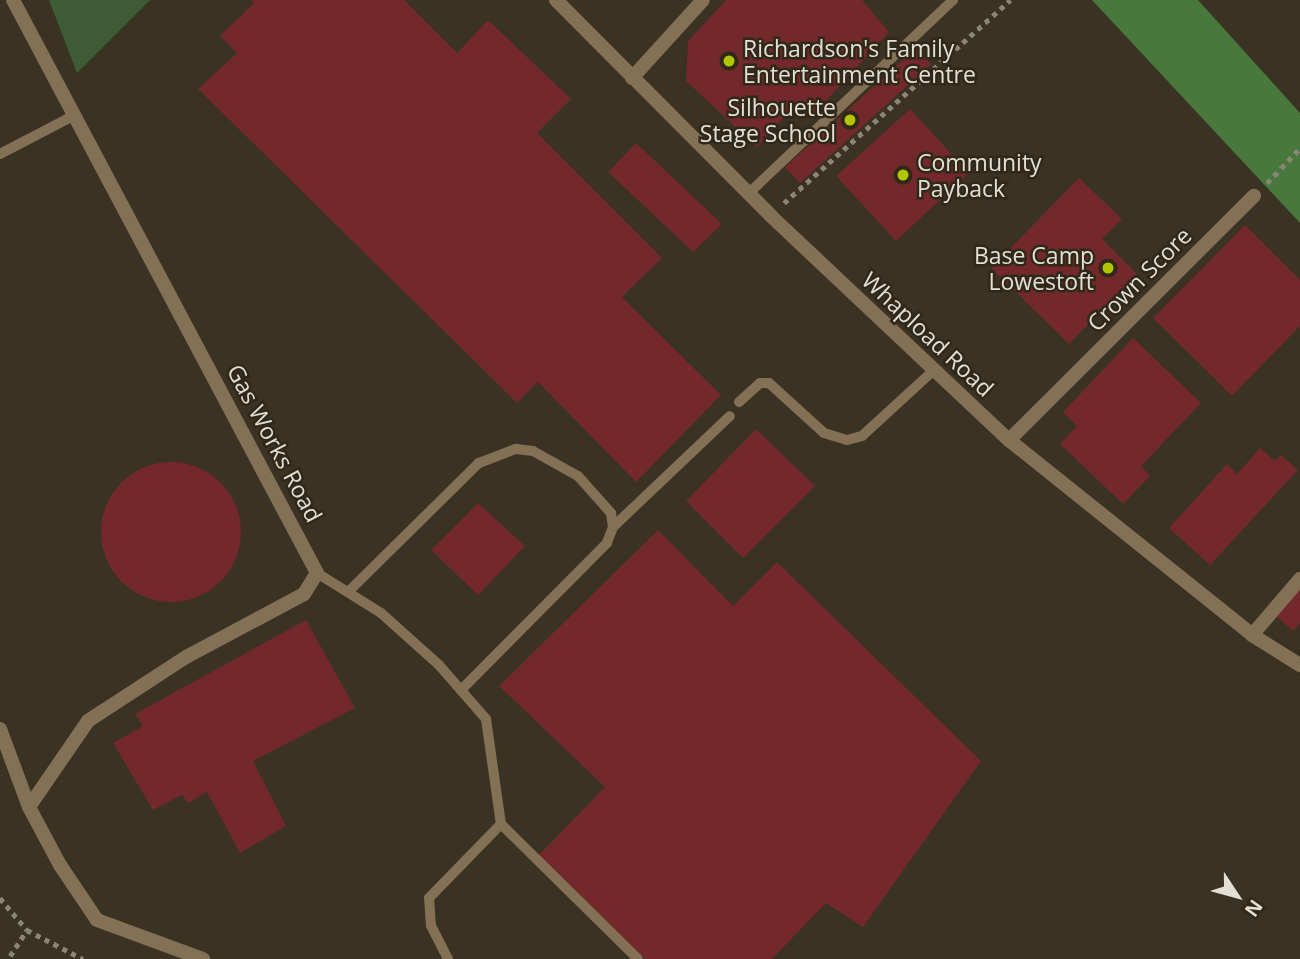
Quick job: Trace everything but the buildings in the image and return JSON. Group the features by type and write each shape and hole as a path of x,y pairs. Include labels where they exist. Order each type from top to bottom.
{"street":[{"name":"Gas Works Road","path":"13,0 317,573"},
{"name":"Whapload Road","path":"556,0 771,216 933,371 1010,440 1252,635 1300,665"},
{"path":"632,78 703,0"},
{"name":"Crown Score","path":"1010,440 1254,196"},
{"path":"29,807 88,721 186,657 303,594 317,573"},
{"path":"1252,635 1300,579"},
{"path":"0,729 29,807 60,866 97,920 202,959"}],"lane":[{"path":"748,193 953,0"},
{"path":"0,154 75,115"},
{"path":"739,402 760,383 769,383 824,433 847,440 862,436 933,371"},
{"path":"461,690 584,569 607,543 613,527 730,416"},
{"path":"348,592 460,479 479,463 516,449 534,451 578,476 603,500 613,527"},
{"path":"317,573 381,613 461,690 486,719 500,824 638,959"},
{"path":"448,959 431,926 429,898 500,824"}],"path":[{"path":"771,216 1010,0"},
{"path":"1254,196 1300,148"},
{"path":"0,898 27,930 83,959"},
{"path":"10,956 27,930"}],"green space":[{"path":"49,0 150,0 77,73"},
{"path":"1092,0 1198,0 1300,113 1300,223"}],"place":[{"name":"Richardson's Family Entertainment Centre","path":"729,61"},
{"name":"Silhouette Stage School","path":"850,120"},
{"name":"Community Payback","path":"903,175"},
{"name":"Base Camp Lowestoft","path":"1108,268"}]}
